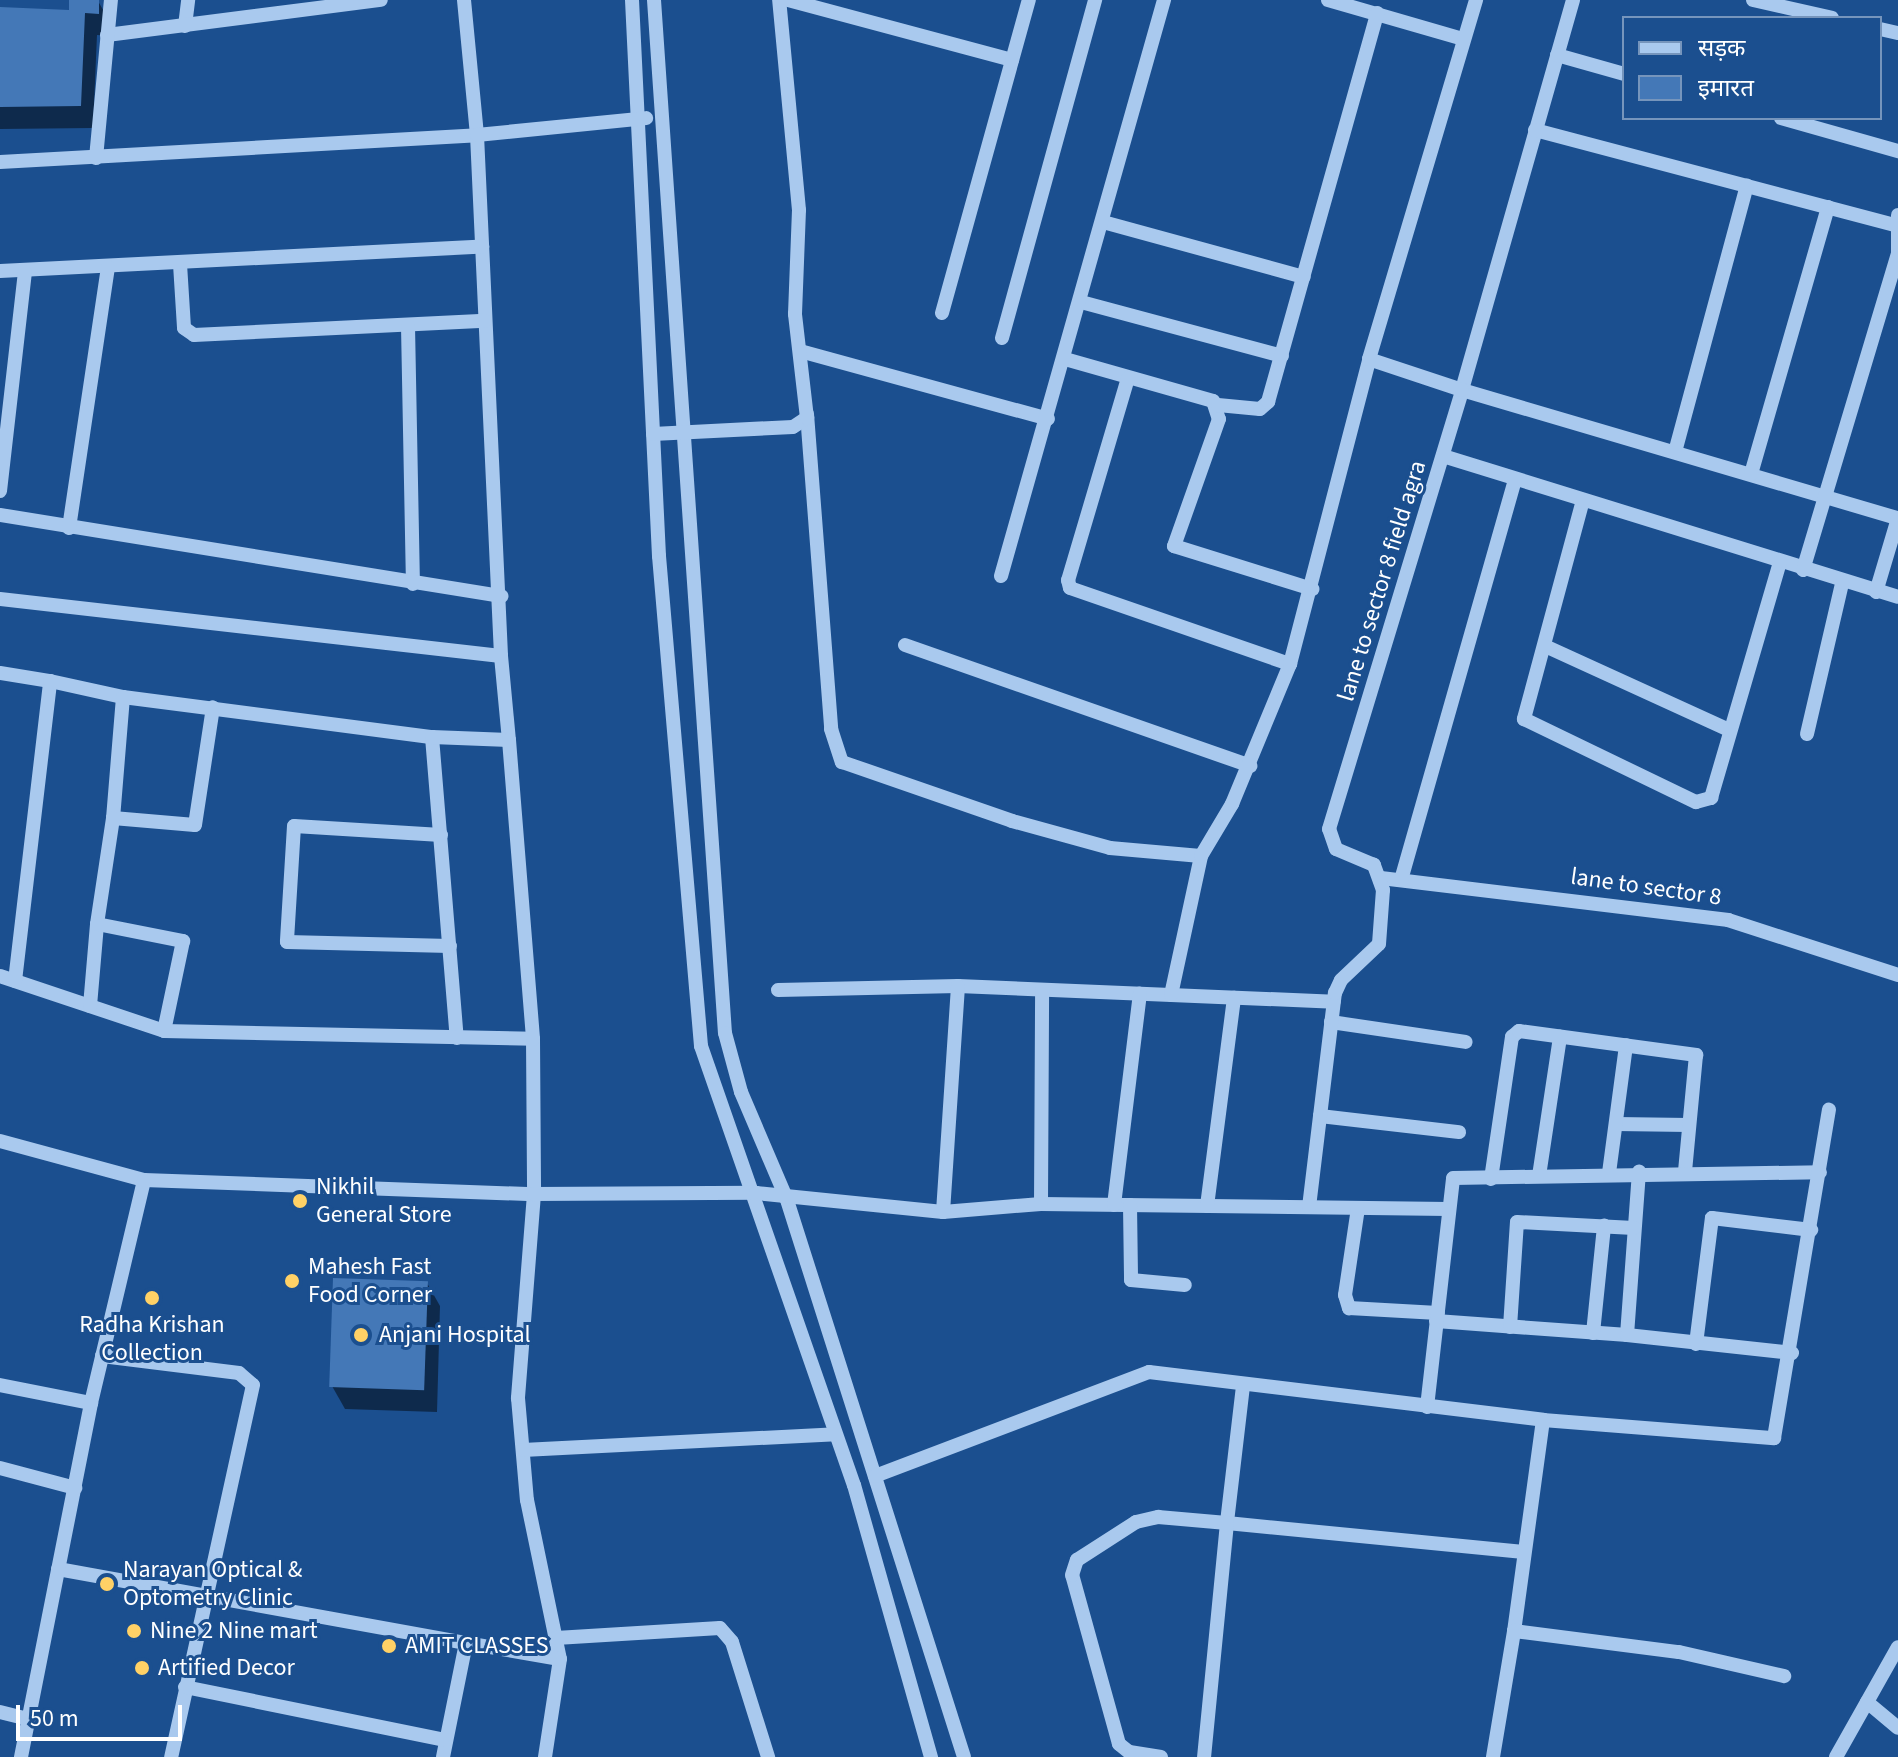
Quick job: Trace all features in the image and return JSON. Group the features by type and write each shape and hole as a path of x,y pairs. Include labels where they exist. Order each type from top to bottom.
{"street":[{"path":"96,158 111,0"},
{"path":"185,26 188,0"},
{"path":"107,35 381,0"},
{"path":"464,0 477,135 501,596 501,656 533,1039 534,1194 518,1398 527,1500 560,1659 545,1757"},
{"path":"632,0 653,434 700,1037 736,1152 756,1193 836,1434 931,1757"},
{"path":"654,0 721,1008 741,1092 787,1200 964,1757"},
{"path":"779,0 799,210 795,314 807,414 831,729 842,762 1012,821 1110,848 1201,856"},
{"path":"788,0 1012,60"},
{"path":"942,313 1029,0"},
{"path":"1002,338 1095,0"},
{"path":"1001,576 1065,359 1164,0"},
{"path":"1328,0 1463,39"},
{"path":"1171,995 1201,856 1250,766 1290,664 1369,361 1476,0"},
{"name":"lane to sector 8 field agra","path":"1381,878 1368,861 1336,849 1329,829 1443,456 1573,0"},
{"path":"1753,0 1823,16"},
{"path":"1065,359 1218,405 1265,407 1282,356 1377,13"},
{"path":"1557,55 1622,73"},
{"path":"0,162 477,135 660,116"},
{"path":"1788,120 1898,151"},
{"path":"1535,130 1828,207 1896,220 1898,253 1803,570"},
{"path":"1675,452 1747,186"},
{"path":"1751,474 1828,207"},
{"path":"1103,222 1304,277"},
{"path":"0,271 482,247"},
{"path":"180,264 184,328 194,335 485,321"},
{"path":"69,528 108,267"},
{"path":"0,491 25,272"},
{"path":"1081,302 1282,356"},
{"path":"408,326 413,584"},
{"path":"800,351 1048,419"},
{"path":"1369,361 1898,518 1876,592"},
{"path":"1128,378 1068,580 1070,588 1290,664"},
{"path":"1218,405 1219,419 1174,546 1312,589"},
{"path":"653,434 793,427 807,414"},
{"path":"1443,456 1842,583 1898,597"},
{"path":"1401,880 1515,479"},
{"path":"1583,500 1524,713 1527,725 1696,802 1711,798 1780,562"},
{"path":"0,515 501,596"},
{"path":"1807,734 1842,583"},
{"path":"0,599 501,656"},
{"path":"905,645 1250,766"},
{"path":"1545,646 1729,730"},
{"path":"0,673 123,697 432,737 509,740"},
{"path":"15,981 50,681"},
{"path":"90,1006 97,924 113,818 123,697"},
{"path":"113,818 195,825 213,707"},
{"path":"432,737 457,1038"},
{"path":"441,835 294,826 287,942 450,946"},
{"path":"1309,1207 1334,1002 1341,980 1379,944 1381,878"},
{"name":"lane to sector 8","path":"1381,878 1728,920 1898,975"},
{"path":"97,924 183,941 164,1031"},
{"path":"0,976 164,1031 533,1039"},
{"path":"943,1212 958,986"},
{"path":"778,990 958,986 1334,1002"},
{"path":"1041,1204 1042,990"},
{"path":"1114,1205 1140,994"},
{"path":"1207,1206 1234,998"},
{"path":"1331,1022 1466,1042"},
{"path":"1491,1179 1513,1034 1696,1055 1685,1172"},
{"path":"1539,1176 1560,1037"},
{"path":"1609,1173 1626,1045"},
{"path":"875,1476 1139,1373 1160,1372 1243,1386 1543,1420 1769,1439 1778,1433 1829,1110"},
{"path":"1320,1116 1459,1132"},
{"path":"1616,1124 1689,1125"},
{"path":"0,1141 144,1180 534,1194 756,1193 787,1200 943,1212 1041,1204 1448,1209"},
{"path":"1427,1407 1453,1178 1491,1179 1639,1171 1820,1172"},
{"path":"1627,1335 1639,1171"},
{"path":"21,1757 91,1403 144,1180"},
{"path":"1130,1205 1131,1280 1185,1285"},
{"path":"1358,1208 1345,1295 1349,1308 1510,1327 1627,1335 1792,1353"},
{"path":"1696,1344 1712,1218 1811,1230"},
{"path":"1510,1327 1517,1222 1634,1228"},
{"path":"1593,1333 1604,1226"},
{"path":"102,1356 239,1373 253,1385 204,1596 171,1757"},
{"path":"0,1385 91,1403"},
{"path":"1204,1757 1243,1386"},
{"path":"1493,1757 1543,1420"},
{"path":"523,1450 836,1434"},
{"path":"0,1468 75,1488"},
{"path":"1161,1757 1129,1752 1117,1740 1073,1570 1077,1560 1143,1519 1227,1523 1524,1552"},
{"path":"58,1569 560,1659"},
{"path":"556,1638 720,1628 732,1642 768,1757"},
{"path":"1514,1631 1679,1652 1784,1676"},
{"path":"443,1757 466,1643"},
{"path":"1836,1757 1898,1647"},
{"path":"185,1687 446,1740"},
{"path":"1867,1702 1898,1728"},
{"path":"0,1712 28,1719"}],"building":[{"path":"69,0 99,0 99,14 85,13 81,106 0,107 0,7 69,10"},
{"path":"333,1278 428,1281 424,1390 329,1387"}],"place":[{"name":"Nikhil General Store","path":"300,1201"},
{"name":"Mahesh Fast Food Corner","path":"292,1281"},
{"name":"Radha Krishan Collection","path":"152,1298"},
{"name":"Anjani Hospital","path":"361,1335"},
{"name":"Narayan Optical & Optometry Clinic","path":"107,1584"},
{"name":"Nine 2 Nine mart","path":"134,1631"},
{"name":"AMIT CLASSES","path":"389,1646"},
{"name":"Artified Decor","path":"142,1668"}]}
